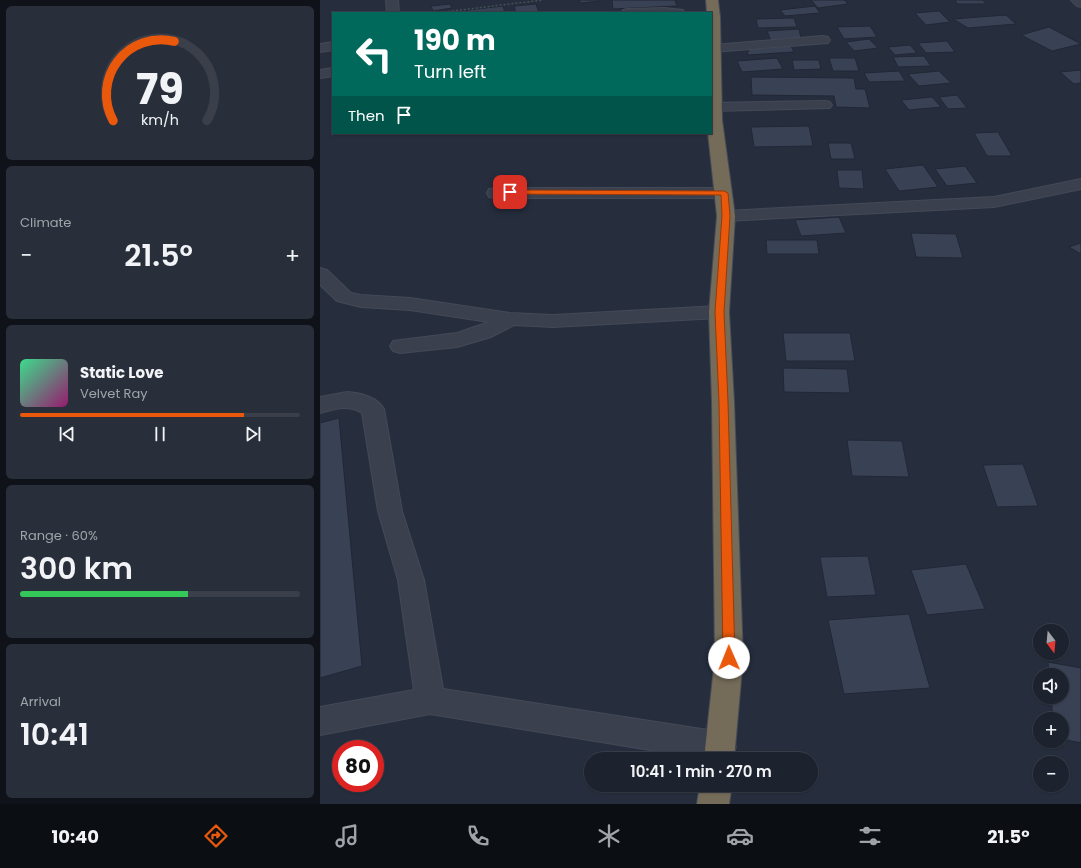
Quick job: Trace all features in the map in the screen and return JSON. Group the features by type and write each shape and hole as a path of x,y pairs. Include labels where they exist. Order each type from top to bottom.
{"highway":[{"path":"712,11 714,55 712,107 726,216 719,312 723,402 729,658 720,752"},
{"path":"713,804 715,792"}],"street":[{"path":"392,0 393,12"},
{"path":"1077,0 1081,4"},
{"path":"714,55 823,40"},
{"path":"320,48 332,46"},
{"path":"714,55 815,53"},
{"path":"320,74 332,72"},
{"path":"712,107 825,105"},
{"path":"726,216 994,202 1081,184"},
{"path":"495,192 724,193"},
{"path":"320,274 344,297 361,301 410,304 510,319 553,320 719,312"},
{"path":"400,346 443,343 467,339 494,329 510,319"},
{"path":"320,405 349,398 362,401 372,409 390,511 411,580 430,701"},
{"path":"320,720 430,701 714,752"}],"path":[{"path":"444,12 544,0"}],"building":[{"path":"579,0 600,0 600,1 581,3"},
{"path":"612,0 675,0 677,6 613,9"},
{"path":"811,0 844,0 848,4 818,8"},
{"path":"955,0 983,0 986,4 957,4"},
{"path":"450,4 452,8 433,11 431,6"},
{"path":"536,4 539,12 516,12 514,6"},
{"path":"503,6 505,12 469,12 468,10"},
{"path":"815,6 820,13 785,16 780,10"},
{"path":"939,11 950,22 926,25 915,13"},
{"path":"1006,15 1016,24 968,28 953,19"},
{"path":"794,18 797,27 758,28 756,19"},
{"path":"870,26 877,37 844,39 837,27"},
{"path":"1049,27 1081,44 1052,51 1021,35"},
{"path":"799,29 801,38 771,41 767,31"},
{"path":"869,39 878,48 854,51 846,42"},
{"path":"947,41 955,52 926,53 918,43"},
{"path":"910,45 917,53 895,55 888,47"},
{"path":"791,46 794,52 747,55 749,49"},
{"path":"924,56 931,66 898,67 893,57"},
{"path":"777,58 783,69 742,72 737,61"},
{"path":"829,58 855,58 859,71 833,71"},
{"path":"792,60 819,60 821,69 794,70"},
{"path":"1081,70 1081,83 1074,84 1060,72"},
{"path":"899,71 905,81 869,82 864,73"},
{"path":"939,71 951,83 919,86 908,74"},
{"path":"751,77 854,78 856,89 865,89 870,108 836,107 834,96 752,95"},
{"path":"957,95 967,108 948,109 939,97"},
{"path":"932,97 941,107 909,110 901,100"},
{"path":"809,126 813,146 754,147 751,127"},
{"path":"998,132 1012,156 987,156 974,133"},
{"path":"828,143 851,143 855,159 831,159"},
{"path":"923,165 938,187 899,191 885,169"},
{"path":"965,166 977,183 947,186 935,169"},
{"path":"837,170 862,170 864,189 839,188"},
{"path":"839,217 846,233 801,236 795,220"},
{"path":"911,233 956,234 963,258 916,257"},
{"path":"766,240 817,240 819,254 767,254"},
{"path":"1081,243 1081,254 1069,247"},
{"path":"783,333 850,333 855,361 786,361"},
{"path":"783,368 847,369 850,393 784,392"},
{"path":"339,418 362,666 320,678 320,423"},
{"path":"847,440 902,441 909,477 852,476"},
{"path":"1023,464 1038,506 997,507 983,465"},
{"path":"868,556 876,595 827,597 820,557"},
{"path":"966,564 985,609 927,615 911,570"},
{"path":"909,614 930,688 844,694 828,620"},
{"path":"1048,662 1081,668 1081,743 1069,740 1069,712 1052,712 1052,704 1069,704 1069,668 1048,668"}],"route":[{"path":"510,192 724,193 726,216 719,312 723,402 729,658"}]}
